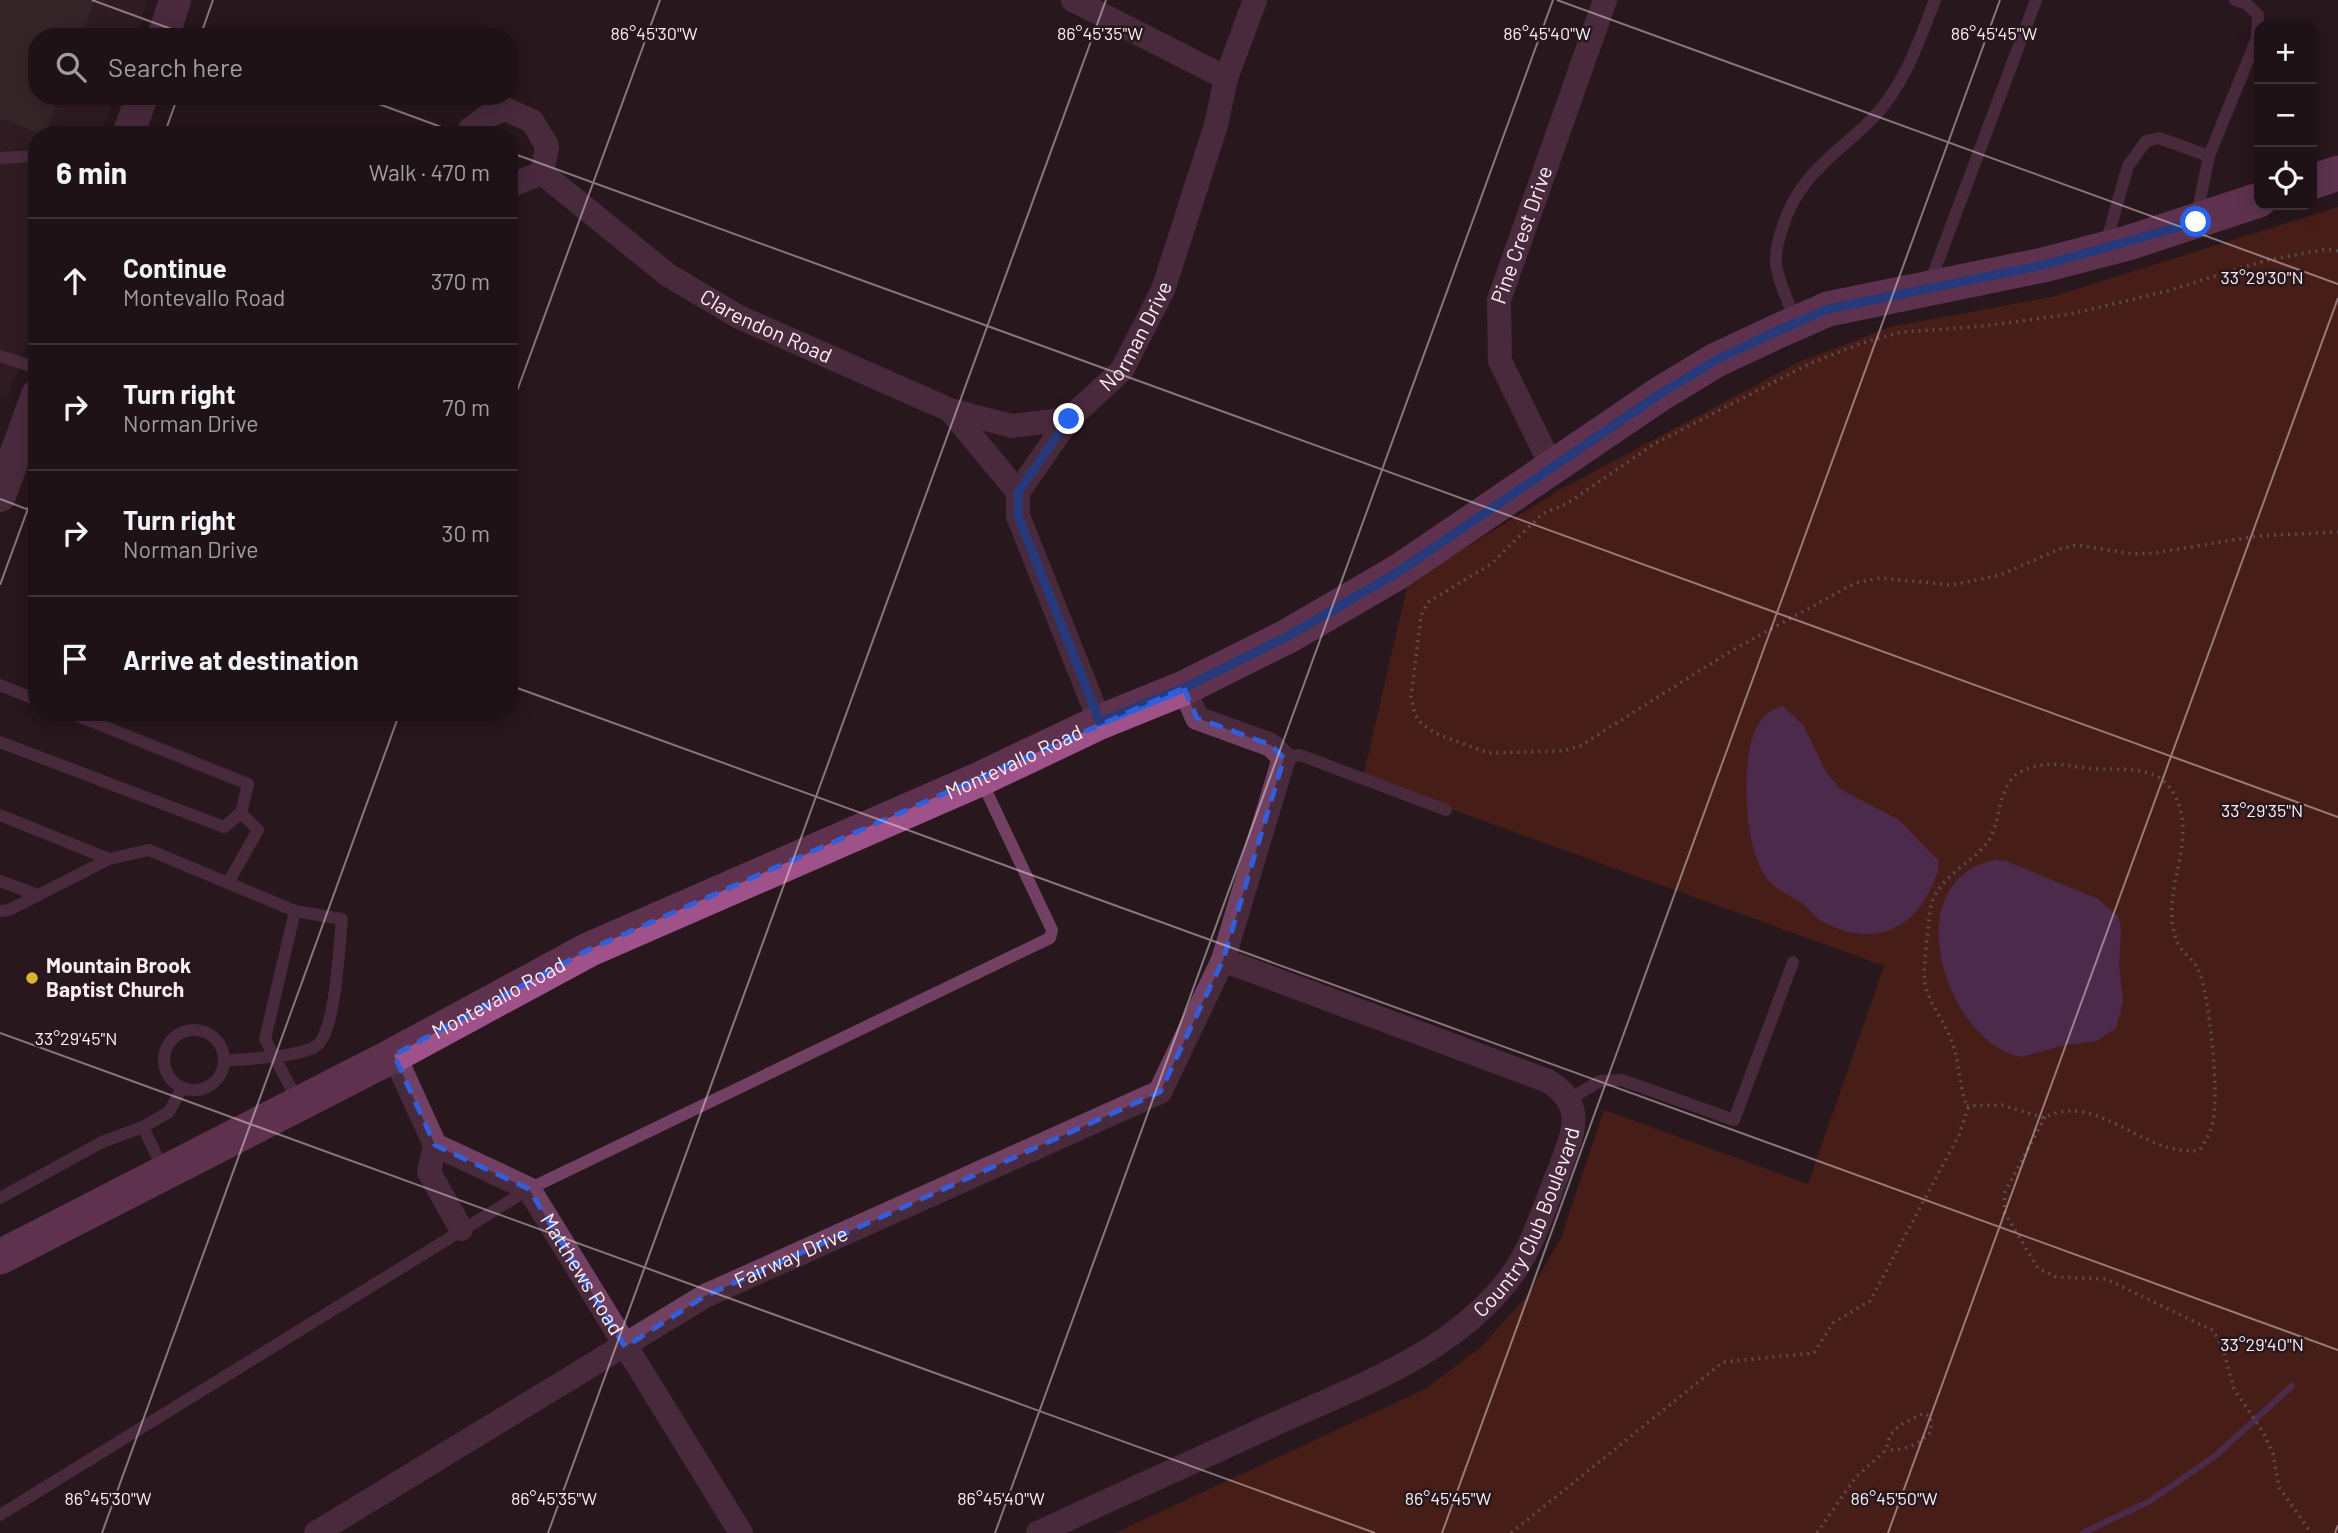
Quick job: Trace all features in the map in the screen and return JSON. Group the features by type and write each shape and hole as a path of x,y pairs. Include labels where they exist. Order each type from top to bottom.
{"main road":[{"path":"2317,180 2338,173"},
{"name":"Montevallo Road","path":"0,1257 394,1055 588,950 981,779 1100,722 1184,688 1288,636 1398,572 1716,360 1828,309 2104,250 2254,202"}],"street":[{"path":"166,28 176,0"},
{"path":"1073,0 1226,78"},
{"name":"Norman Drive","path":"1018,492 1069,419 1122,370 1163,290 1216,125 1226,78 1255,0"},
{"name":"Pine Crest Drive","path":"1552,467 1500,362 1499,300 1605,0"},
{"path":"131,126 139,105"},
{"path":"474,126 505,109 532,121 547,146 542,173 518,182"},
{"name":"Clarendon Road","path":"542,173 668,275 739,317 950,411 1018,492"},
{"path":"950,411 1012,426 1069,419"},
{"path":"0,496 28,435"},
{"path":"1018,492 1018,516 1100,722"},
{"path":"1184,688 1197,718 1271,745 1284,758 1223,960"},
{"name":"Country Club Boulevard","path":"1038,1533 1396,1368 1464,1327 1510,1278 1536,1229 1576,1119 1568,1100 1559,1088 1548,1081 1223,960"},
{"name":"Fairway Drive","path":"316,1533 705,1296 1160,1092 1223,960"},
{"path":"394,1055 435,1145 429,1172 461,1229"},
{"path":"435,1145 529,1189"},
{"name":"Matthews Road","path":"529,1189 741,1533"}],"lane":[{"path":"1796,323 1776,268 1776,247 1786,215 1799,189 1819,164 1873,117 1893,92 1909,65 1935,0"},
{"path":"1928,287 2036,0"},
{"path":"2196,222 2209,156 2257,38 2258,15 2247,4 2235,0"},
{"path":"2104,250 2128,166 2146,141 2159,138 2209,156"},
{"path":"0,158 28,156"},
{"path":"0,356 28,365"},
{"path":"0,685 28,696"},
{"path":"0,742 224,827 241,813 248,784 90,721"},
{"path":"1284,758 1300,755 1446,810"},
{"path":"0,1515 529,1189 1049,938 1052,930 981,779"},
{"path":"228,883 258,830 241,813"},
{"path":"0,815 109,859"},
{"path":"5,910 109,859 149,850 295,911 342,919 328,1030 316,1046 274,1056 224,1061"},
{"path":"0,881 37,895"},
{"path":"295,911 265,1038 299,1103"},
{"path":"1568,1100 1600,1081 1622,1080 1734,1120 1793,962"},
{"path":"192,1030 202,1031 218,1042 224,1061 218,1079 201,1090 182,1088 173,1082 164,1066 167,1046 173,1037 192,1030"},
{"path":"0,1198 102,1142 143,1127 169,1112 182,1088"},
{"path":"143,1127 164,1173"}],"path":[{"path":"2338,251 2327,249 2264,261 2167,291 2052,318 1902,332 1809,364 1627,460 1568,503 1542,514 1491,564 1428,601 1420,616 1411,697 1415,715 1422,724 1451,740 1489,753 1563,751 1580,747 1731,651 1855,583 1893,578 1952,585 2000,575 2060,548 2076,545 2133,554 2155,553 2257,536 2338,532"},
{"path":"1511,1533 1723,1362 1814,1353 1833,1323 1870,1301 1959,1135 1967,1106 1951,1038 1924,982 1930,908 1946,879 1989,841 2006,789 2018,773 2041,765 2064,762 2088,768 2135,769 2158,777 2174,794 2180,813 2182,852 2173,878 2172,929 2180,948 2197,967 2204,995 2210,1034 2214,1119 2200,1150 2182,1153 2163,1148 2095,1115 2073,1109 2055,1112 2045,1117 2005,1192 2004,1212 2038,1268 2056,1277 2106,1279 2212,1330 2222,1345 2234,1389 2263,1432 2273,1454 2279,1486 2311,1533"},
{"path":"1967,1106 2002,1105 2045,1117"},
{"path":"1817,1533 1855,1478 1886,1450 1891,1435 1900,1425 1924,1413 1931,1417 1930,1432 1918,1444 1903,1450 1886,1450"}],"highlighted area":[{"path":"1184,688 1197,718 1271,745 1284,758 1223,960 1160,1092 705,1296 625,1347 529,1189 435,1145 394,1055 588,950"}],"shaded area":[{"path":"0,0 148,0 138,28 28,28 28,105 111,105 104,126 28,126 28,341 7,399 0,396"},
{"path":"2338,207 2338,1533 1115,1533 1425,1389 1481,1347 1527,1296 1561,1238 1604,1110 1808,1184 1884,966 1363,777 1408,583 1561,489 1799,362 1890,327 2051,297"},
{"path":"1783,706 1804,726 1826,772 1840,789 1899,820 1938,860 1936,876 1921,905 1898,926 1885,932 1870,934 1839,929 1820,920 1803,903 1769,881 1762,871 1753,845 1748,817 1749,752 1753,735 1761,720 1767,713"},
{"path":"1995,860 2006,861 2098,899 2118,916 2121,928 2119,965 2123,1001 2116,1028 2097,1041 2065,1045 2021,1057 1994,1045 1970,1022 1953,993 1942,960 1939,927 1946,897 1964,874"}],"building":[{"path":"0,0 95,0 84,28 28,28 28,105 56,105 48,126 28,126 28,129 0,119"}],"waterway":[{"path":"2083,1533 2150,1501 2215,1456 2292,1386"}],"place":[{"name":"Mountain Brook Baptist Church","path":"32,978"}],"route":[{"path":"1069,419 1018,492 1018,516 1100,722 1184,688 1288,636 1398,572 1660,394 1716,360 1777,331 1828,309 1881,296 2043,265 2196,222"}]}
